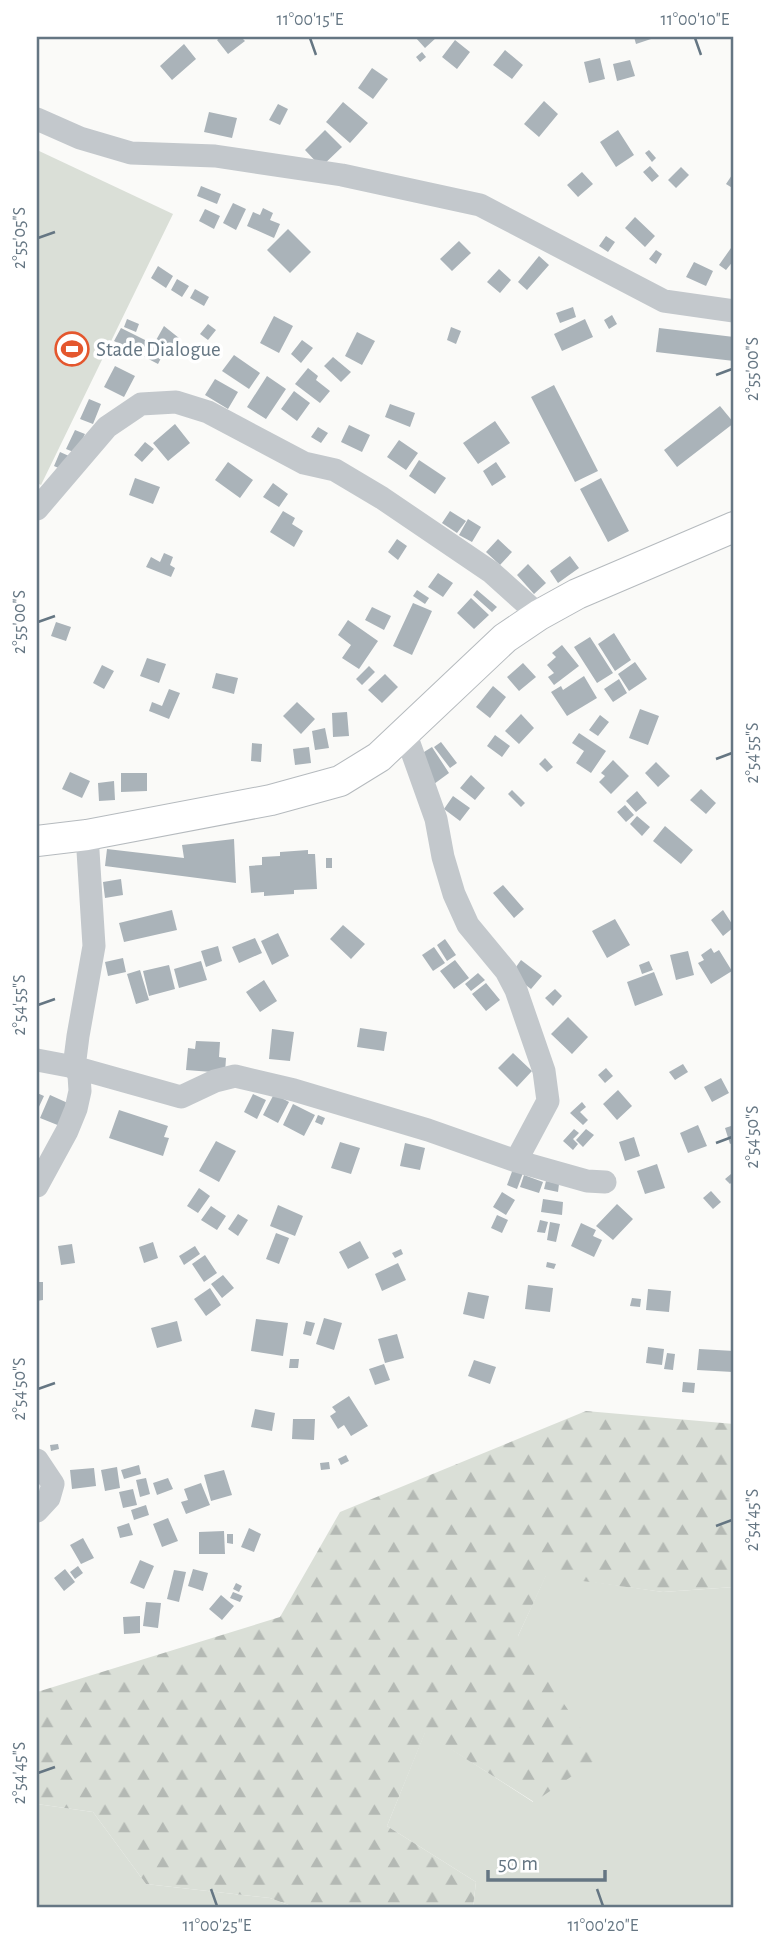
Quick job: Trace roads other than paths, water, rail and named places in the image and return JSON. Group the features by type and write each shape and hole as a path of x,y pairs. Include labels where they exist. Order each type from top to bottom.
{"main road":[{"path":"37,841 86,835 271,800 340,781 379,757 505,638 540,615 577,594 734,527"}],"street":[{"path":"37,120 80,138 131,153 215,156 330,173 480,205 664,301 734,311"},
{"path":"37,509 107,427 141,404 176,402 208,412 304,463 335,470 382,498 491,572 540,615"},
{"path":"405,732 436,819 454,894 468,925 506,971 516,989 544,1072 548,1101 516,1161"},
{"path":"37,1186 76,1109 80,1091 79,1076 74,1067 94,946 86,835"},
{"path":"37,1060 74,1067 181,1097 215,1081 235,1076 294,1090 428,1130 516,1161 587,1181 605,1182"},
{"path":"37,1460 52,1484 49,1498 37,1511"}],"place":[{"name":"Stade Dialogue","path":"72,349"}]}
